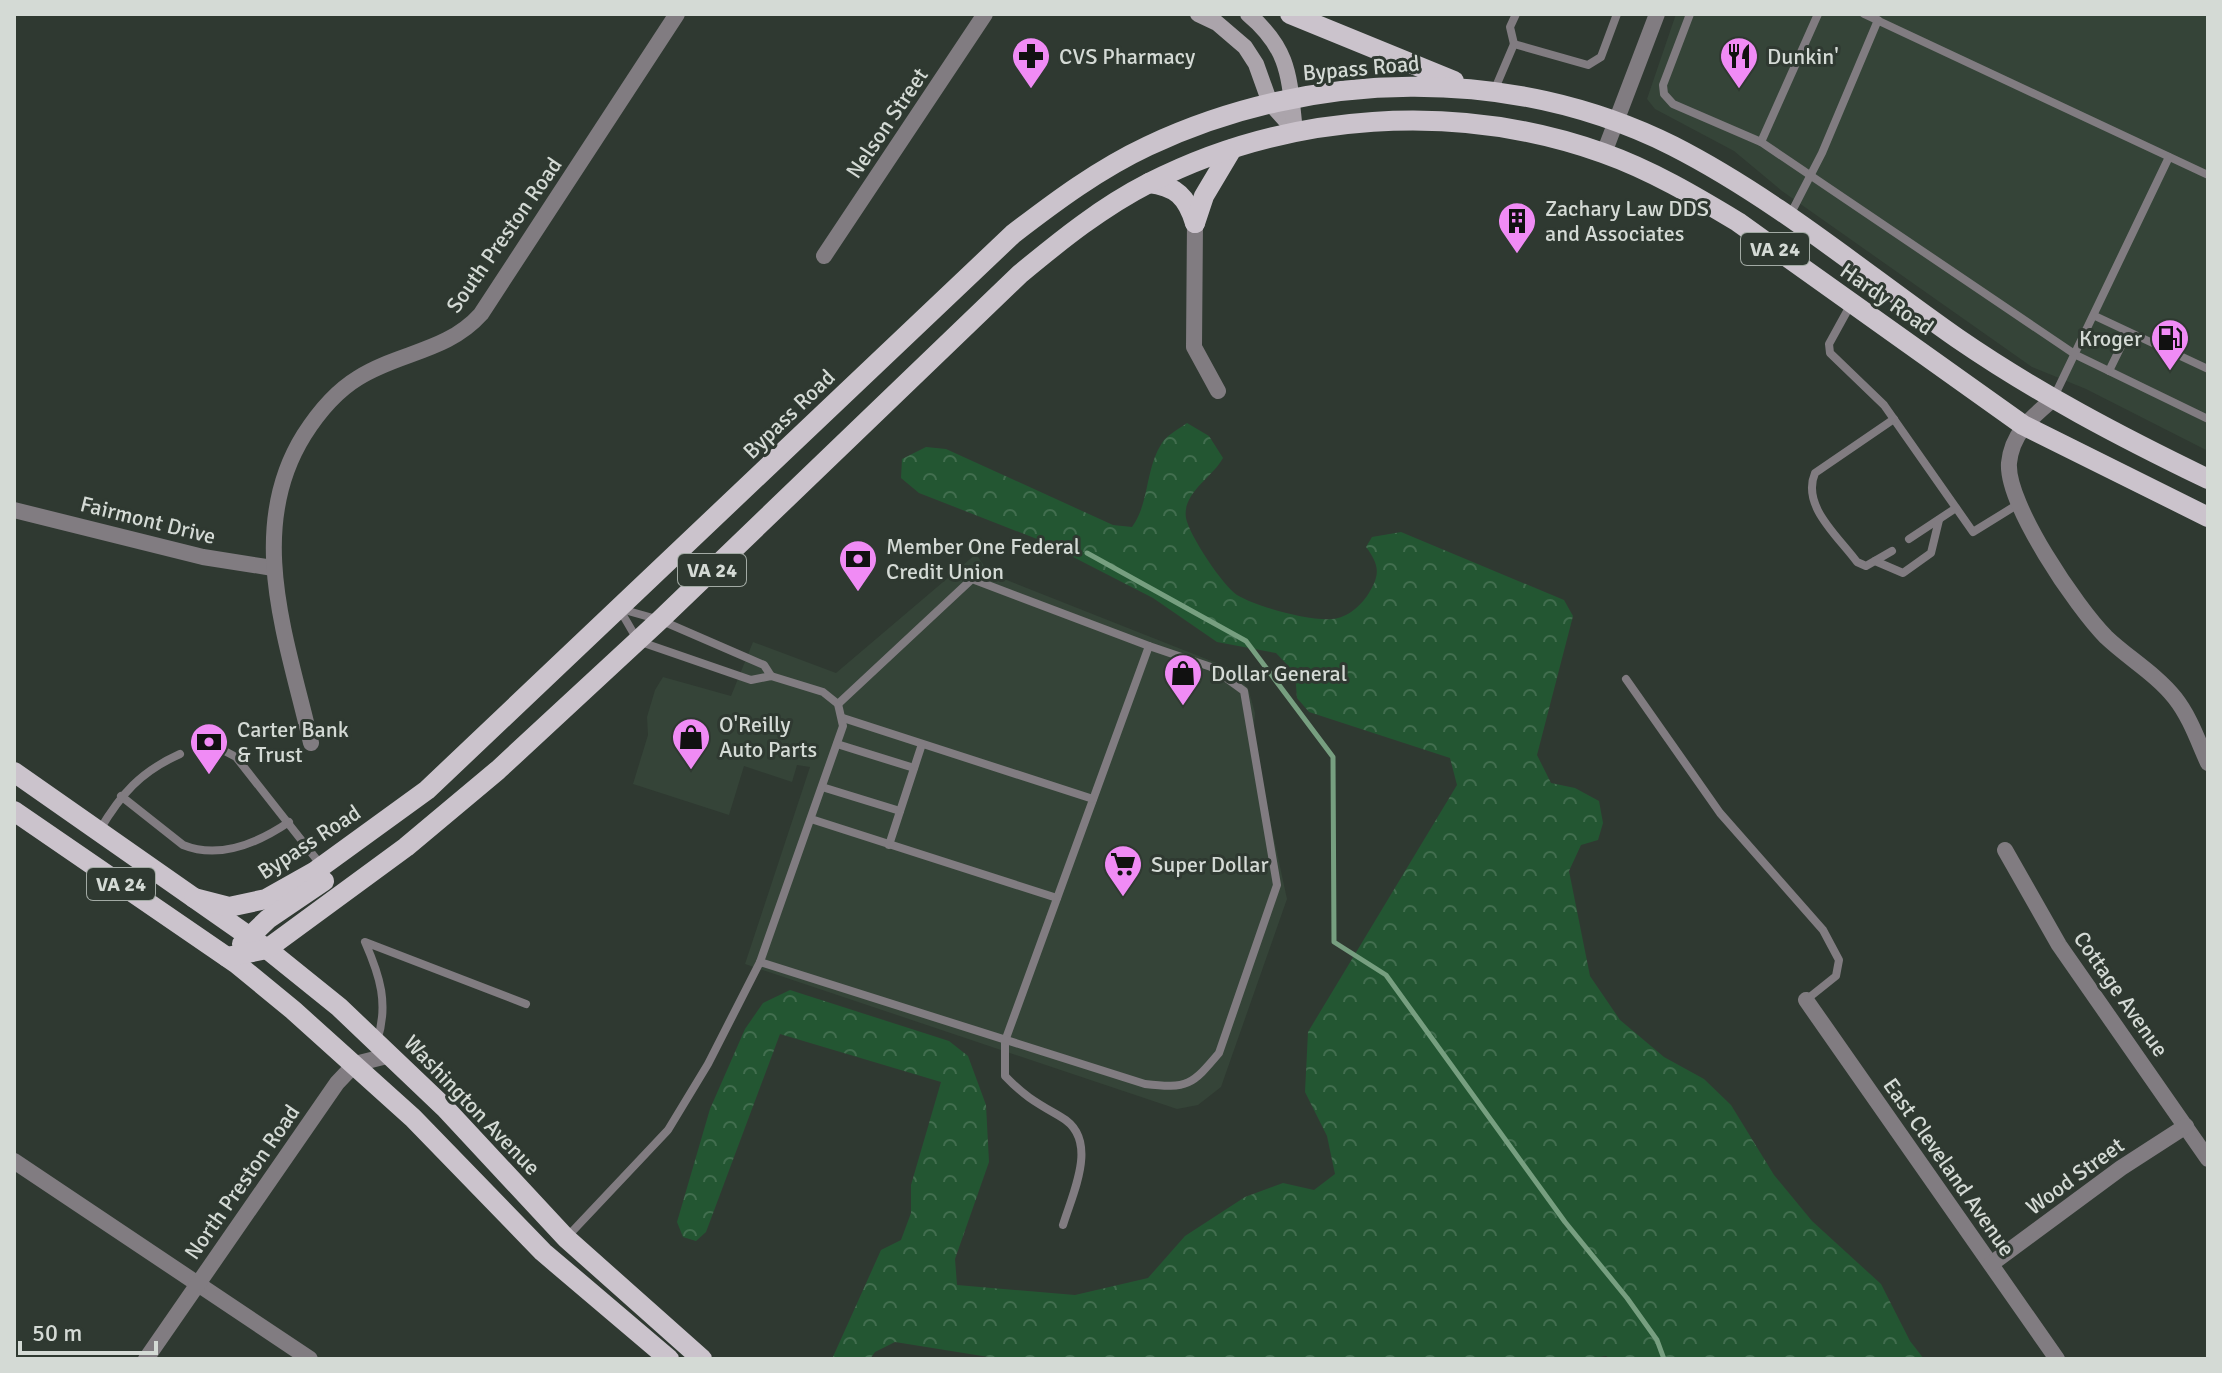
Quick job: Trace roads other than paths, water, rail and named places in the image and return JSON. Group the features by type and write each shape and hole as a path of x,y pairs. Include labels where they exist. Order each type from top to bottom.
{"main road":[{"path":"1198,14 1217,23 1245,47 1256,64 1270,103 1295,131"},
{"path":"1248,14 1280,47 1288,67 1295,131"},
{"path":"1290,14 1376,51 1487,91"},
{"name":"Bypass Road","path":"194,898 229,907 243,906 289,888 410,802 620,609 1024,226 1065,195 1147,146 1194,126 1270,103 1397,86 1487,91"},
{"name":"Hardy Road","path":"1487,91 1529,98 1615,121 1686,153 1789,217 1958,339 2052,400 2208,479"},
{"name":"Hardy Road","path":"1295,131 1348,124 1433,120 1524,131 1604,153 1696,196 2023,425 2208,517"},
{"name":"VA 24","path":"14,811 227,957 267,949 430,828 638,641 1020,274 1105,208 1149,183 1232,148 1295,131"},
{"path":"1195,223 1216,171 1232,148"},
{"path":"1149,183 1169,185 1176,190 1191,209 1195,223"},
{"name":"VA 24","path":"14,772 194,898"},
{"path":"410,802 343,868 268,919 227,957 355,1064 413,1118 543,1252 669,1359"},
{"name":"Washington Avenue","path":"194,898 267,949 384,1048 566,1238 702,1359"}],"street":[{"name":"South Preston Road","path":"311,743 273,568 275,507 281,482 313,421 356,379 452,340 468,328 677,14"},
{"name":"Nelson Street","path":"824,256 985,14"},
{"path":"1604,153 1657,14"},
{"path":"1195,223 1194,347 1218,391"},
{"path":"2052,400 2023,425 2008,466 2020,503 2079,607 2108,638 2175,698 2190,720 2208,763"},
{"name":"Fairmont Drive","path":"14,510 203,557 273,568"},
{"name":"Cottage Avenue","path":"2005,850 2059,945 2208,1159"},
{"name":"East Cleveland Avenue","path":"1806,1000 2057,1359"},
{"path":"355,1064 384,1048"},
{"name":"North Preston Road","path":"146,1359 337,1083 355,1064"},
{"name":"Wood Street","path":"1991,1264 2121,1168 2186,1126"},
{"path":"14,1161 310,1359"}],"lane":[{"path":"1487,91 1514,44 1510,27 1516,14"},
{"path":"1514,44 1588,65 1601,57 1617,14"},
{"path":"1690,14 1663,85 1664,94 1673,104 1761,142 2076,355 2208,419"},
{"path":"1761,142 1818,14"},
{"path":"1864,14 2208,175"},
{"path":"1789,217 1811,177 1878,20"},
{"path":"2052,400 2169,157"},
{"path":"1852,303 1829,344 1830,353 1884,405 1973,532 2020,503"},
{"path":"2095,316 2208,369"},
{"path":"2109,371 2128,332"},
{"path":"1892,551 1866,566 1857,562 1811,500 1809,487 1815,473 1894,419"},
{"path":"1909,539 1956,508"},
{"path":"1875,561 1903,573 1931,553 1939,520"},
{"path":"760,962 1145,1084 1179,1088 1200,1075 1219,1053 1277,885 1244,691 1211,667 972,579 838,704"},
{"path":"620,609 660,620 764,665 771,676"},
{"path":"566,1238 668,1130 708,1064 760,962 837,744 843,718 838,704 823,692 771,676 751,680 638,641 620,609"},
{"path":"1063,1225 1082,1160 1080,1134 1065,1118 1028,1100 1005,1076 1005,1041 1149,646"},
{"path":"1626,679 1720,813 1806,909 1837,955 1836,976 1806,1000"},
{"path":"843,718 1093,799"},
{"path":"837,744 914,768"},
{"path":"889,845 922,744"},
{"path":"198,750 229,751 253,775 322,866"},
{"path":"99,831 121,796 150,768 180,754"},
{"path":"822,787 900,811"},
{"path":"121,796 183,845 194,850 228,849 260,841 289,822"},
{"path":"811,819 1057,898"},
{"path":"384,1048 384,1001 378,972 365,942 526,1004"}],"waterway":[{"path":"1087,553 1246,641 1333,757 1334,942 1386,975 1565,1222 1627,1298 1657,1340 1664,1359"}],"place":[{"name":"CVS Pharmacy","path":"1031,90"},
{"name":"Dunkin'","path":"1739,90"},
{"name":"Zachary Law DDS and Associates","path":"1517,255"},
{"name":"Kroger","path":"2170,372"},
{"name":"Member One Federal Credit Union","path":"858,593"},
{"name":"Dollar General","path":"1183,707"},
{"name":"O'Reilly Auto Parts","path":"691,771"},
{"name":"Carter Bank & Trust","path":"209,776"},
{"name":"Super Dollar","path":"1123,898"}]}
